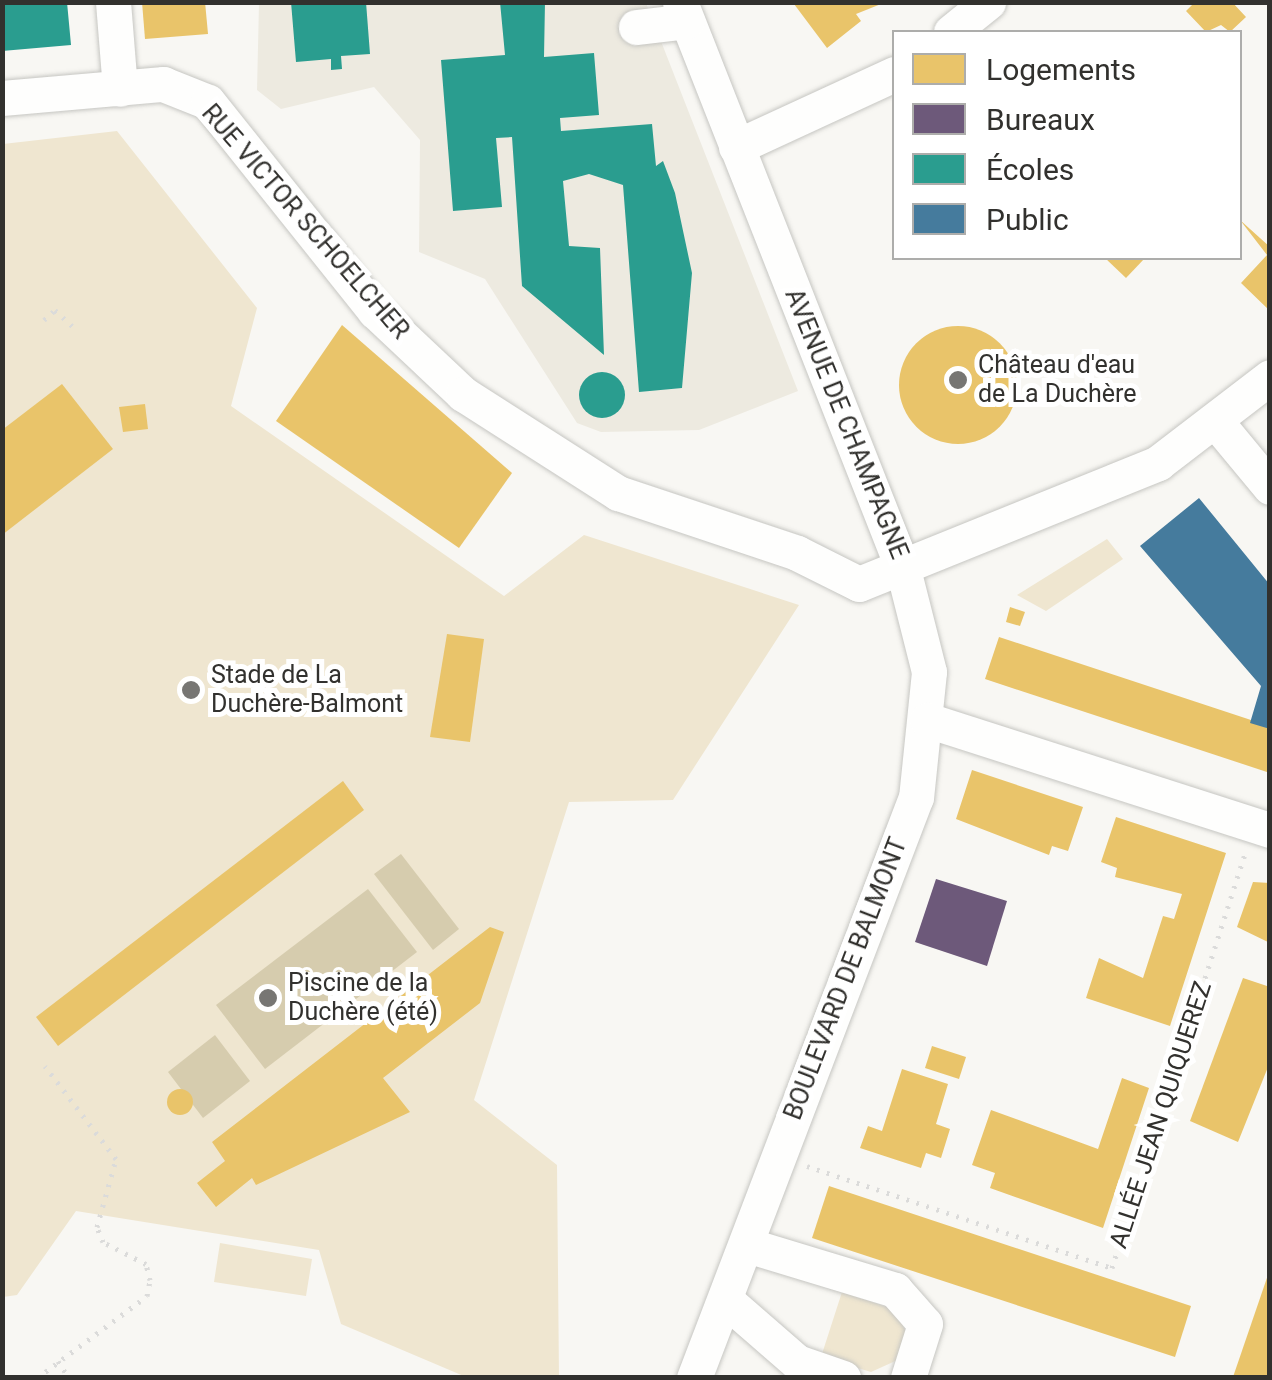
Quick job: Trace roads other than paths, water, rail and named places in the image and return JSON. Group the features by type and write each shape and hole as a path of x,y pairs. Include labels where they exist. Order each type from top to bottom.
{"street":[{"path":"113,2 120,89"},
{"path":"953,30 988,2"},
{"path":"636,27 684,12"},
{"name":"AVENUE DE CHAMPAGNE","path":"684,12 902,569 1158,463 1216,423 1270,377"},
{"path":"736,147 892,75"},
{"name":"RUE VICTOR SCHOELCHER","path":"2,98 163,84 208,102 375,310 536,449 618,493 797,553 858,584 902,569"},
{"path":"1216,423 1270,487"},
{"name":"BOULEVARD DE BALMONT","path":"694,1378 728,1302 916,797 928,720 930,672 902,569"},
{"path":"928,720 1262,827"},
{"path":"747,1245 895,1290 925,1324 908,1378"},
{"path":"728,1302 797,1362 843,1378"}],"place":[{"name":"Château d'eau de La Duchère","path":"958,380"},
{"name":"Stade de La Duchère-Balmont","path":"191,690"},
{"name":"Piscine de la Duchère (été)","path":"268,998"}]}
